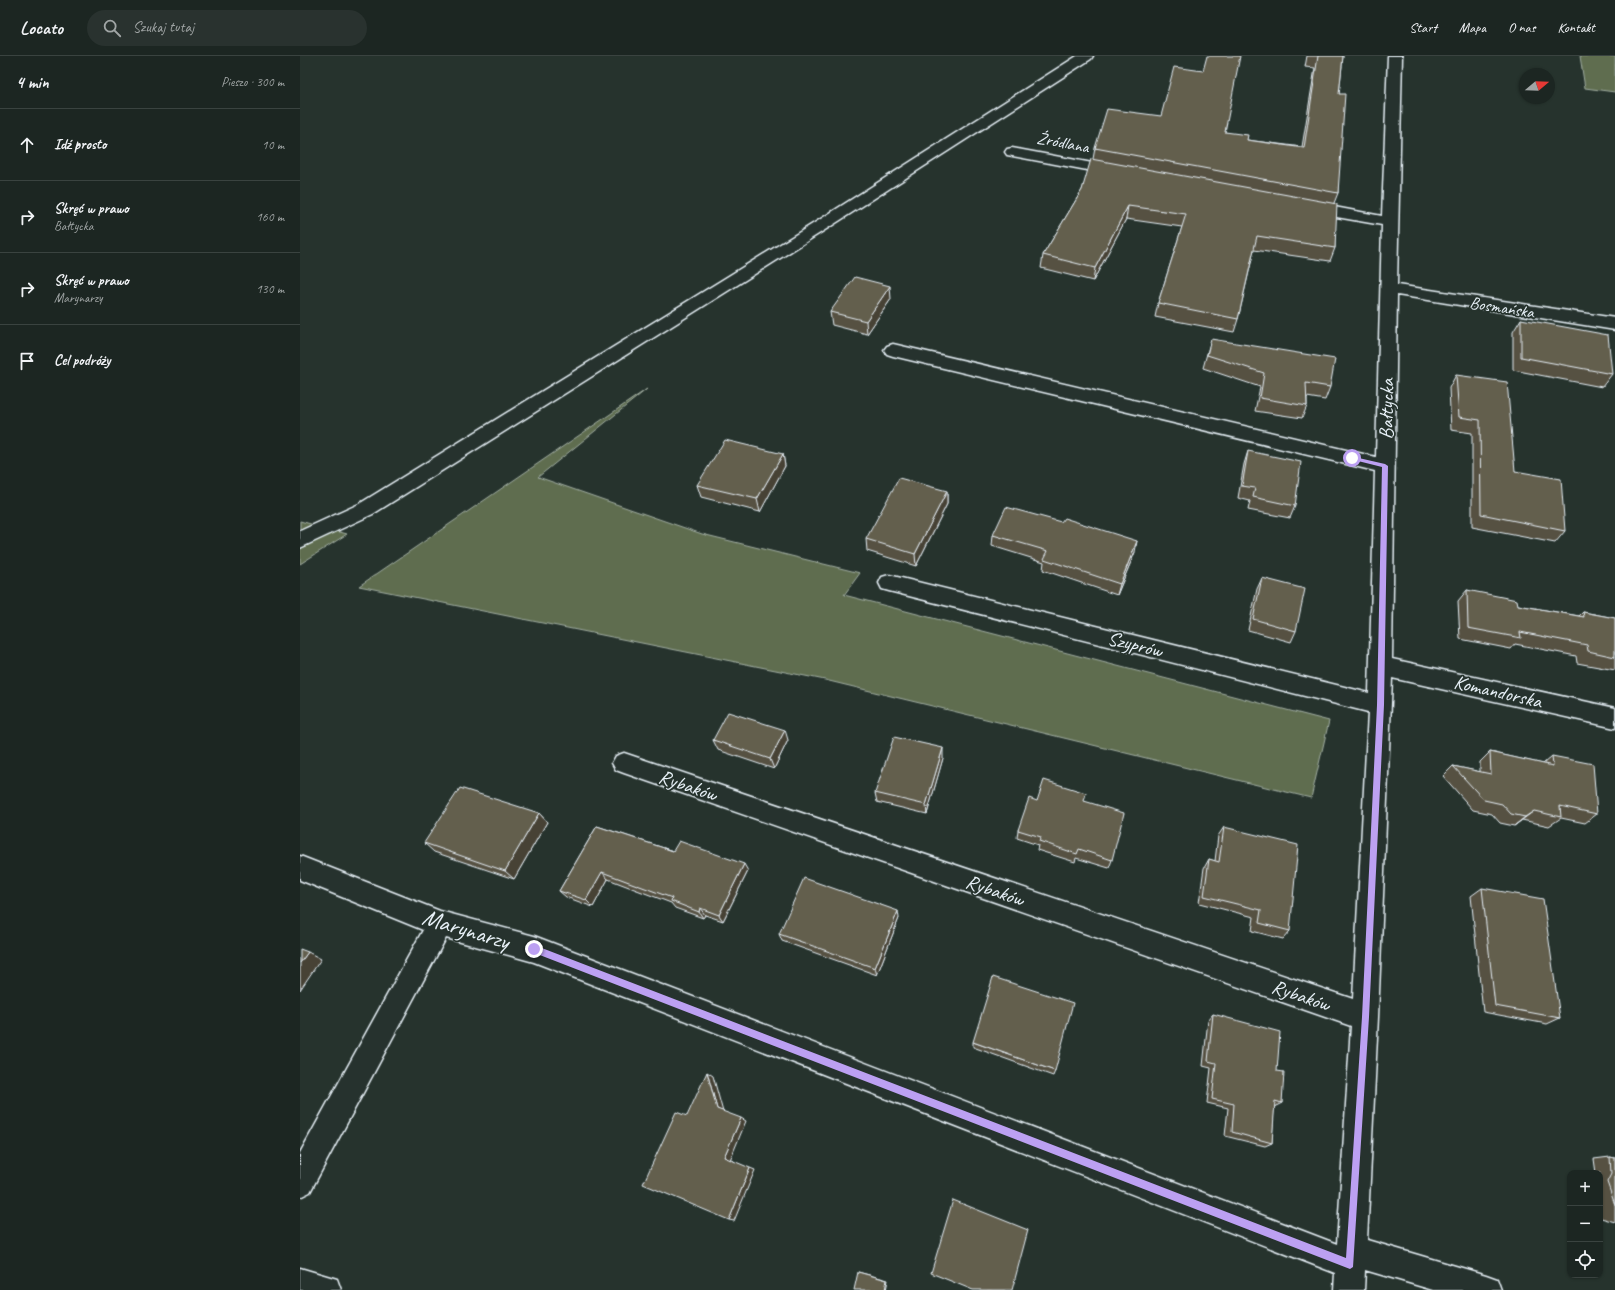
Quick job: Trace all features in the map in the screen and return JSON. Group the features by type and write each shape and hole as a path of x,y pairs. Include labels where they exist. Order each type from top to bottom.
{"street":[{"path":"300,540 366,509 822,225 1086,56"},
{"name":"Bałtycka","path":"1350,1268 1366,1017 1380,705 1395,56"},
{"name":"Źródlana","path":"1012,152 1129,174"},
{"path":"1293,204 1390,222"},
{"name":"Bosmańska","path":"1389,289 1615,324"},
{"path":"893,350 1385,466"},
{"name":"Szyprów","path":"889,583 1380,705"},
{"name":"Komandorska","path":"1381,666 1615,718"},
{"name":"Rybaków","path":"624,763 1366,1017"},
{"name":"Marynarzy","path":"300,868 440,924 534,949 1350,1268 1486,1290"},
{"path":"300,1182 440,924"},
{"path":"300,1283 326,1290"}],"green space":[{"path":"1580,56 1615,56 1615,92 1585,88"},
{"path":"647,389 538,477 702,534 860,573 844,595 1329,721 1311,798 825,680 359,586"},
{"path":"300,521 347,534 300,564"}],"building":[{"path":"1207,56 1240,56 1225,132 1248,135 1247,140 1304,148 1318,56 1343,56 1339,94 1345,94 1338,193 1095,148 1107,109 1161,116 1174,67 1203,71"},
{"path":"1091,159 1337,204 1335,248 1257,236 1238,319 1158,303 1186,214 1128,206 1095,268 1043,255 1082,190"},
{"path":"855,277 890,286 866,321 830,312"},
{"path":"1521,319 1608,335 1612,374 1521,357"},
{"path":"1211,339 1335,359 1330,387 1306,383 1307,406 1260,398 1264,373 1207,355"},
{"path":"1456,375 1507,382 1515,471 1561,479 1565,531 1481,514 1480,420 1459,417"},
{"path":"725,440 783,454 757,499 697,485"},
{"path":"1248,451 1301,462 1295,506 1253,497 1255,488 1242,486"},
{"path":"899,478 947,491 915,554 866,539"},
{"path":"1006,507 1061,522 1064,518 1137,541 1120,584 1044,559 1048,551 993,535"},
{"path":"1262,578 1305,589 1296,631 1253,619"},
{"path":"1467,590 1517,600 1518,605 1584,617 1583,612 1615,618 1615,657 1588,651 1587,645 1520,632 1521,638 1468,628"},
{"path":"728,712 785,730 770,759 713,740"},
{"path":"894,737 943,748 926,805 875,793"},
{"path":"1490,752 1553,766 1552,756 1593,764 1597,814 1560,806 1561,817 1534,811 1525,817 1511,814 1502,804 1484,800 1453,766 1491,774"},
{"path":"1044,780 1086,793 1084,801 1124,813 1112,860 1079,849 1077,854 1039,841 1041,837 1018,830 1029,798 1037,801"},
{"path":"460,788 539,813 505,871 424,843"},
{"path":"597,826 673,851 679,841 744,864 719,915 700,908 699,912 671,901 672,898 602,872 586,900 559,891"},
{"path":"1224,827 1298,845 1290,931 1259,923 1261,910 1204,896 1209,859 1219,862"},
{"path":"804,878 898,911 875,968 779,934"},
{"path":"1482,888 1543,899 1560,1018 1495,1006"},
{"path":"300,949 308,952 300,963"},
{"path":"993,977 1073,1003 1055,1071 973,1042"},
{"path":"1213,1014 1280,1032 1277,1071 1284,1072 1282,1103 1275,1101 1272,1143 1232,1132 1234,1104 1212,1099 1216,1063 1208,1061"},
{"path":"707,1072 717,1109 741,1118 724,1157 750,1168 729,1220 643,1184 676,1112 687,1116"},
{"path":"1610,1157 1615,1158 1615,1205 1607,1182 1611,1174"},
{"path":"953,1200 1028,1230 1012,1290 973,1290 931,1273"},
{"path":"858,1272 887,1280 885,1290 854,1290"}],"route":[{"path":"534,949 1350,1264 1366,1017 1380,705 1385,466 1352,458"}]}
